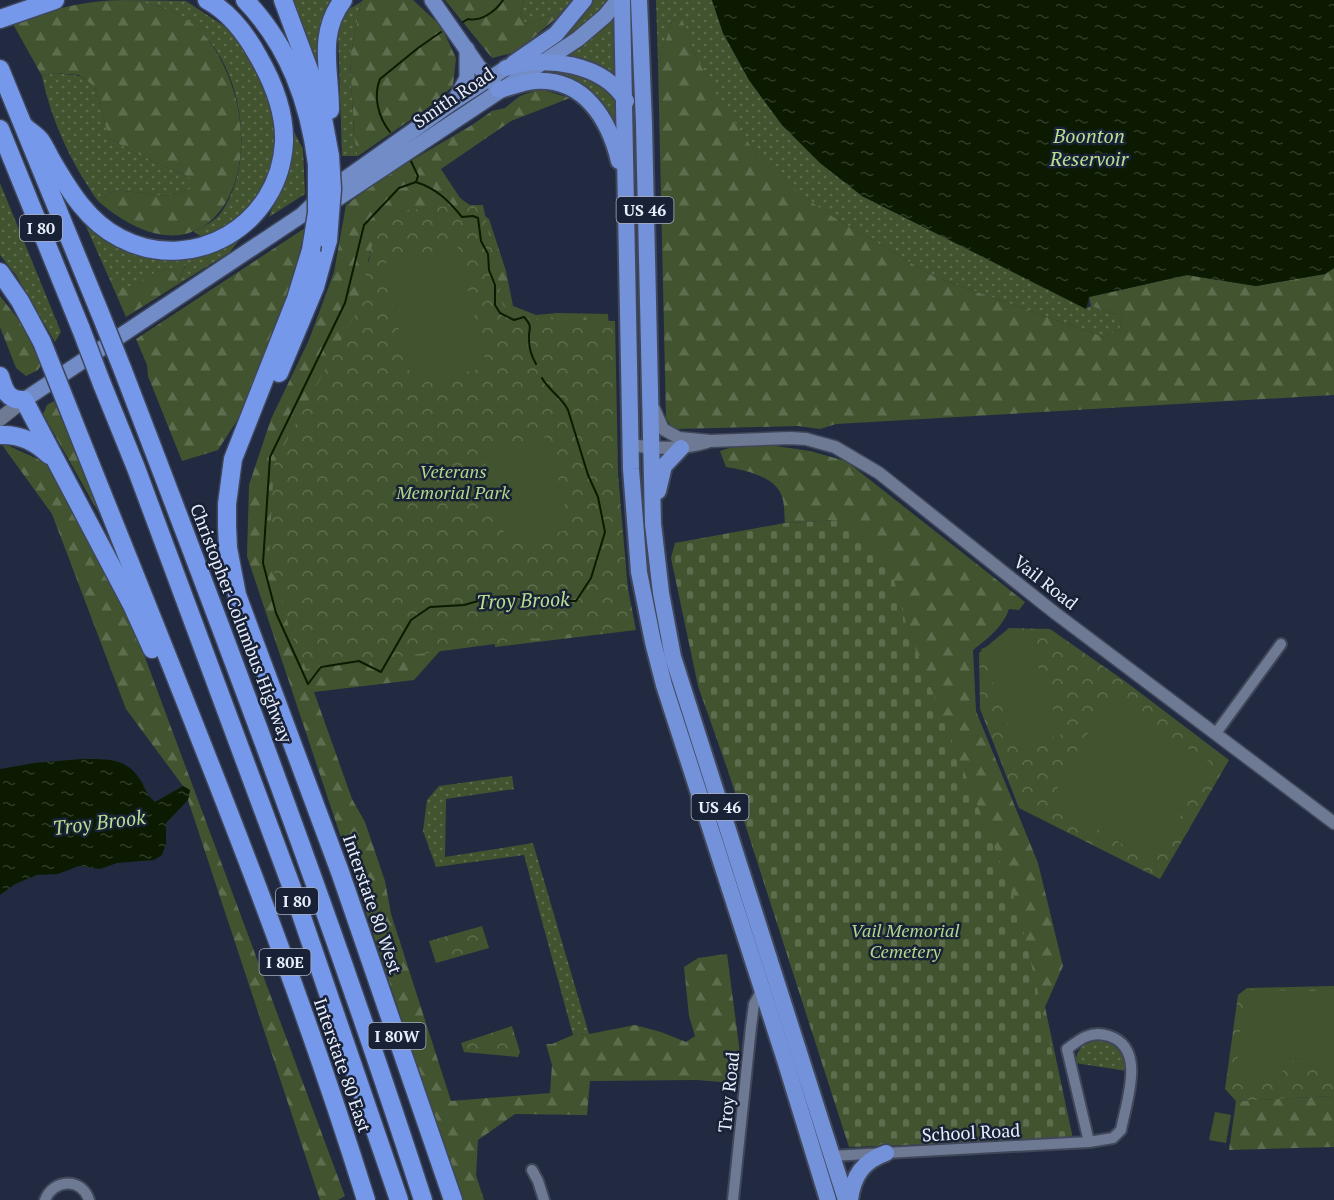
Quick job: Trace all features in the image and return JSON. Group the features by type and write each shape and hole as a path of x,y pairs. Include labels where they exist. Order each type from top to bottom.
{"highway":[{"path":"0,7 14,0"},
{"path":"0,19 54,0"},
{"path":"24,126 40,139 84,209 94,220 117,237 146,248 175,251 201,248 228,236 251,219 269,196 280,169 284,141 283,127 273,86 254,49 234,22 207,0"},
{"path":"245,0 269,29 293,70 324,160"},
{"path":"248,624 246,591 237,546 236,509 242,464 321,270 328,240 331,206 324,160 319,97 283,0"},
{"path":"324,160 330,98 326,40 332,18 343,0"},
{"path":"506,68 556,34 584,0"},
{"name":"US 46","path":"620,0 631,469 639,572 664,685 828,1200"},
{"name":"US 46","path":"639,0 645,124 654,537 661,593 673,657 831,1156 848,1200"},
{"path":"506,68 530,62 564,64 592,72 613,85 624,97 631,112 634,128 638,286 649,358"},
{"name":"Christopher Columbus Highway","path":"0,69 122,368 262,736 384,1080 423,1200"},
{"path":"495,84 550,81 567,86 590,102 610,130 625,186"},
{"name":"I 80","path":"0,129 144,489 292,888 399,1200"},
{"name":"Interstate 80 West","path":"324,160 311,250 296,299 233,459 226,504 228,548 237,595 340,872 453,1200"},
{"name":"Interstate 80 East","path":"0,273 20,301 42,342 202,742 288,969 366,1200"},
{"path":"0,375 8,396 15,400 24,399 132,605 184,720 202,742"},
{"path":"0,435 17,436 30,440 42,448 59,466"},
{"path":"654,537 662,472 669,460 681,448"},
{"path":"785,1060 805,1104 815,1136 825,1154 831,1156"},
{"path":"384,1080 405,1112 435,1200"},
{"path":"848,1200 856,1178 867,1162 886,1154"}],"main road":[{"path":"432,0 478,66 495,84"},
{"name":"Smith Road","path":"0,419 24,399 302,215 325,193 452,103 541,62 592,29 620,0"},
{"path":"452,103 467,78 467,49"},
{"name":"Smith Road","path":"302,215 329,205 495,84 506,68"},
{"name":"Smith Road","path":"0,406 24,399"}],"street":[{"name":"Vail Road","path":"650,393 656,417 663,429 680,438 711,441 790,438 835,447 849,453 874,470 1055,613 1334,823"},
{"name":"Vail Road","path":"631,445 681,448 711,441"},
{"path":"1216,734 1281,645"},
{"name":"Troy Road","path":"733,1200 754,1004 762,990"},
{"name":"School Road","path":"831,1156 1089,1142 1113,1138 1120,1130 1132,1061 1123,1044 1107,1035 1085,1036 1067,1050 1089,1142"},
{"path":"532,1170 544,1200"},
{"path":"45,1199 55,1186 70,1183 83,1189 89,1200"}],"green space":[{"path":"125,0 186,1 230,30 261,70 280,140 261,193 237,222 202,237 194,232 220,214 232,191 239,165 241,137 238,108 231,80 219,55 202,33 182,17 155,6"},
{"path":"125,0 162,8 190,22 209,41 227,73 239,112 241,149 235,183 220,211 199,229 171,235 137,227 98,201 116,190 166,196 191,189 191,178 131,151 109,138 95,87 79,75 56,73 42,76 13,24 68,6"},
{"path":"290,0 334,0 318,68"},
{"path":"363,0 413,0 441,26 456,58 453,86 429,107 358,156 354,137 350,58"},
{"path":"445,0 524,0 520,15 526,24 566,10 516,52 492,58"},
{"path":"524,0 573,0 566,10 526,24 520,15"},
{"path":"591,0 609,0 592,18 554,45"},
{"path":"656,0 712,0 723,33 749,80 782,125 862,196 1086,308 1091,306 1123,317 1119,330 1104,337 935,277 825,212 792,188 758,157 717,97 696,57 680,13 672,22 658,63"},
{"path":"361,2 350,58 354,137 358,156 342,156 338,30 347,10"},
{"path":"680,13 696,57 718,97 758,157 825,212 935,277 1104,337 1119,330 1123,317 1091,306 1089,297 1187,275 1256,286 1325,274 1334,268 1334,395 836,424 820,429 798,426 676,429 666,418 658,63 672,22"},
{"path":"613,20 615,73 612,76 565,57 601,31"},
{"path":"549,68 596,81 615,99 616,122 614,123 605,108 593,95 542,74"},
{"path":"56,73 80,76 95,87 109,138 131,151 191,178 191,189 166,196 116,190 98,201 71,157 51,109 42,76"},
{"name":"Veterans Memorial Park","path":"540,89 570,98 511,121 441,169 460,198 489,219 506,271 513,306 536,315 608,314 609,328 563,356 375,237 368,261 376,290 626,579 636,630 495,647 494,637 448,642 414,680 314,692 352,799 365,822 385,881 391,914 451,1101 550,1093 552,1065 546,1044 552,1044 573,1035 635,1025 686,1042 695,1036 689,1016 684,967 698,958 727,954 744,1084 697,1080 590,1081 587,1115 515,1114 478,1140 476,1175 484,1200 462,1200 247,556 249,485 271,419 309,340 334,272 346,205 383,177 492,111 505,108 520,96"},
{"path":"291,126 303,149 305,194 269,217 286,173"},
{"path":"0,183 61,332 55,342 16,275 0,255"},
{"name":"Veterans Memorial Park","path":"483,205 503,305 518,318 615,321 618,474 631,626 306,669 290,631 269,553 274,464 358,309 374,237 397,211"},
{"path":"81,215 149,255 245,233 229,253 177,285 186,265 156,272 127,291 109,278"},
{"path":"305,228 291,288 238,419 218,450 182,461 148,376 147,365 136,339"},
{"path":"457,245 487,367 413,385 382,264"},
{"path":"186,264 177,285 126,317 109,278 127,290 156,272"},
{"path":"0,296 22,324 41,365 38,370 26,376 16,368 0,327"},
{"path":"54,401 105,524 43,414 47,405"},
{"path":"547,437 571,529 507,545 483,453"},
{"path":"0,442 49,464 130,617 345,1196 338,1200 320,1200 188,800 190,790 183,786 126,709 52,514"},
{"path":"749,442 810,451 846,461 1025,602 1019,610 1009,609 999,627 973,650 976,711 1038,863 1063,966 1045,1007 1073,1139 840,520 785,523 781,494 771,482 756,474 726,467 720,451"},
{"name":"Vail Memorial Cemetery","path":"840,520 864,537 890,566 908,630 1017,905 1073,1139 849,1147 727,768 698,686 671,558 675,543 785,523"},
{"path":"1009,628 1050,629 1126,682 1229,760 1160,879 1019,808 980,709 979,653"},
{"path":"1026,633 1062,734 1017,750 981,649"},
{"path":"1109,699 1210,762 1185,802 1188,804 1151,862 1050,800"},
{"path":"512,776 514,789 446,799 445,857 533,843 589,1034 573,1035 524,855 436,867 423,831 427,800 439,786"},
{"path":"482,926 489,948 436,963 429,941"},
{"path":"1334,986 1334,1096 1236,1101 1225,1089 1238,995 1247,988"},
{"path":"1247,990 1334,991 1334,1062 1284,1061 1282,1080 1236,1073 1241,1025 1246,1025"},
{"path":"512,1026 520,1052 518,1057 464,1052 461,1043"},
{"path":"1098,1039 1111,1042 1120,1049 1127,1071 1075,1063 1082,1046"},
{"path":"1334,1096 1334,1147 1229,1150 1236,1101"},
{"path":"1215,1112 1231,1115 1226,1143 1209,1140"}],"water":[{"name":"Boonton Reservoir","path":"712,0 1334,0 1334,268 1325,274 1256,286 1187,275 1089,297 1086,309 862,196 820,163 782,125 749,80 723,33"},
{"path":"82,759 114,761 127,766 139,778 155,802 183,786 190,790 188,800 166,823 166,844 162,855 154,860 117,863 100,869 79,866 58,874 37,875 15,884 0,895 0,769 34,763"}],"waterway":[{"name":"Troy Brook","path":"463,22 488,15 503,0"},
{"name":"Troy Brook","path":"390,132 382,120 378,106 377,92 380,79 441,32"},
{"name":"Troy Brook","path":"410,159 418,176 416,182 442,196 462,217 478,218 481,241 488,254 489,270 495,285 495,305 500,313 514,320 524,317 527,321 530,326 530,350 536,364"},
{"name":"Troy Brook","path":"416,182 399,188 364,225 345,303 270,457 263,563 276,613 308,684 321,667 359,661 381,672 411,620 430,607 464,605 492,597 514,596 538,601 576,601 591,578 605,532 598,497 588,475 568,410 542,378"}]}
